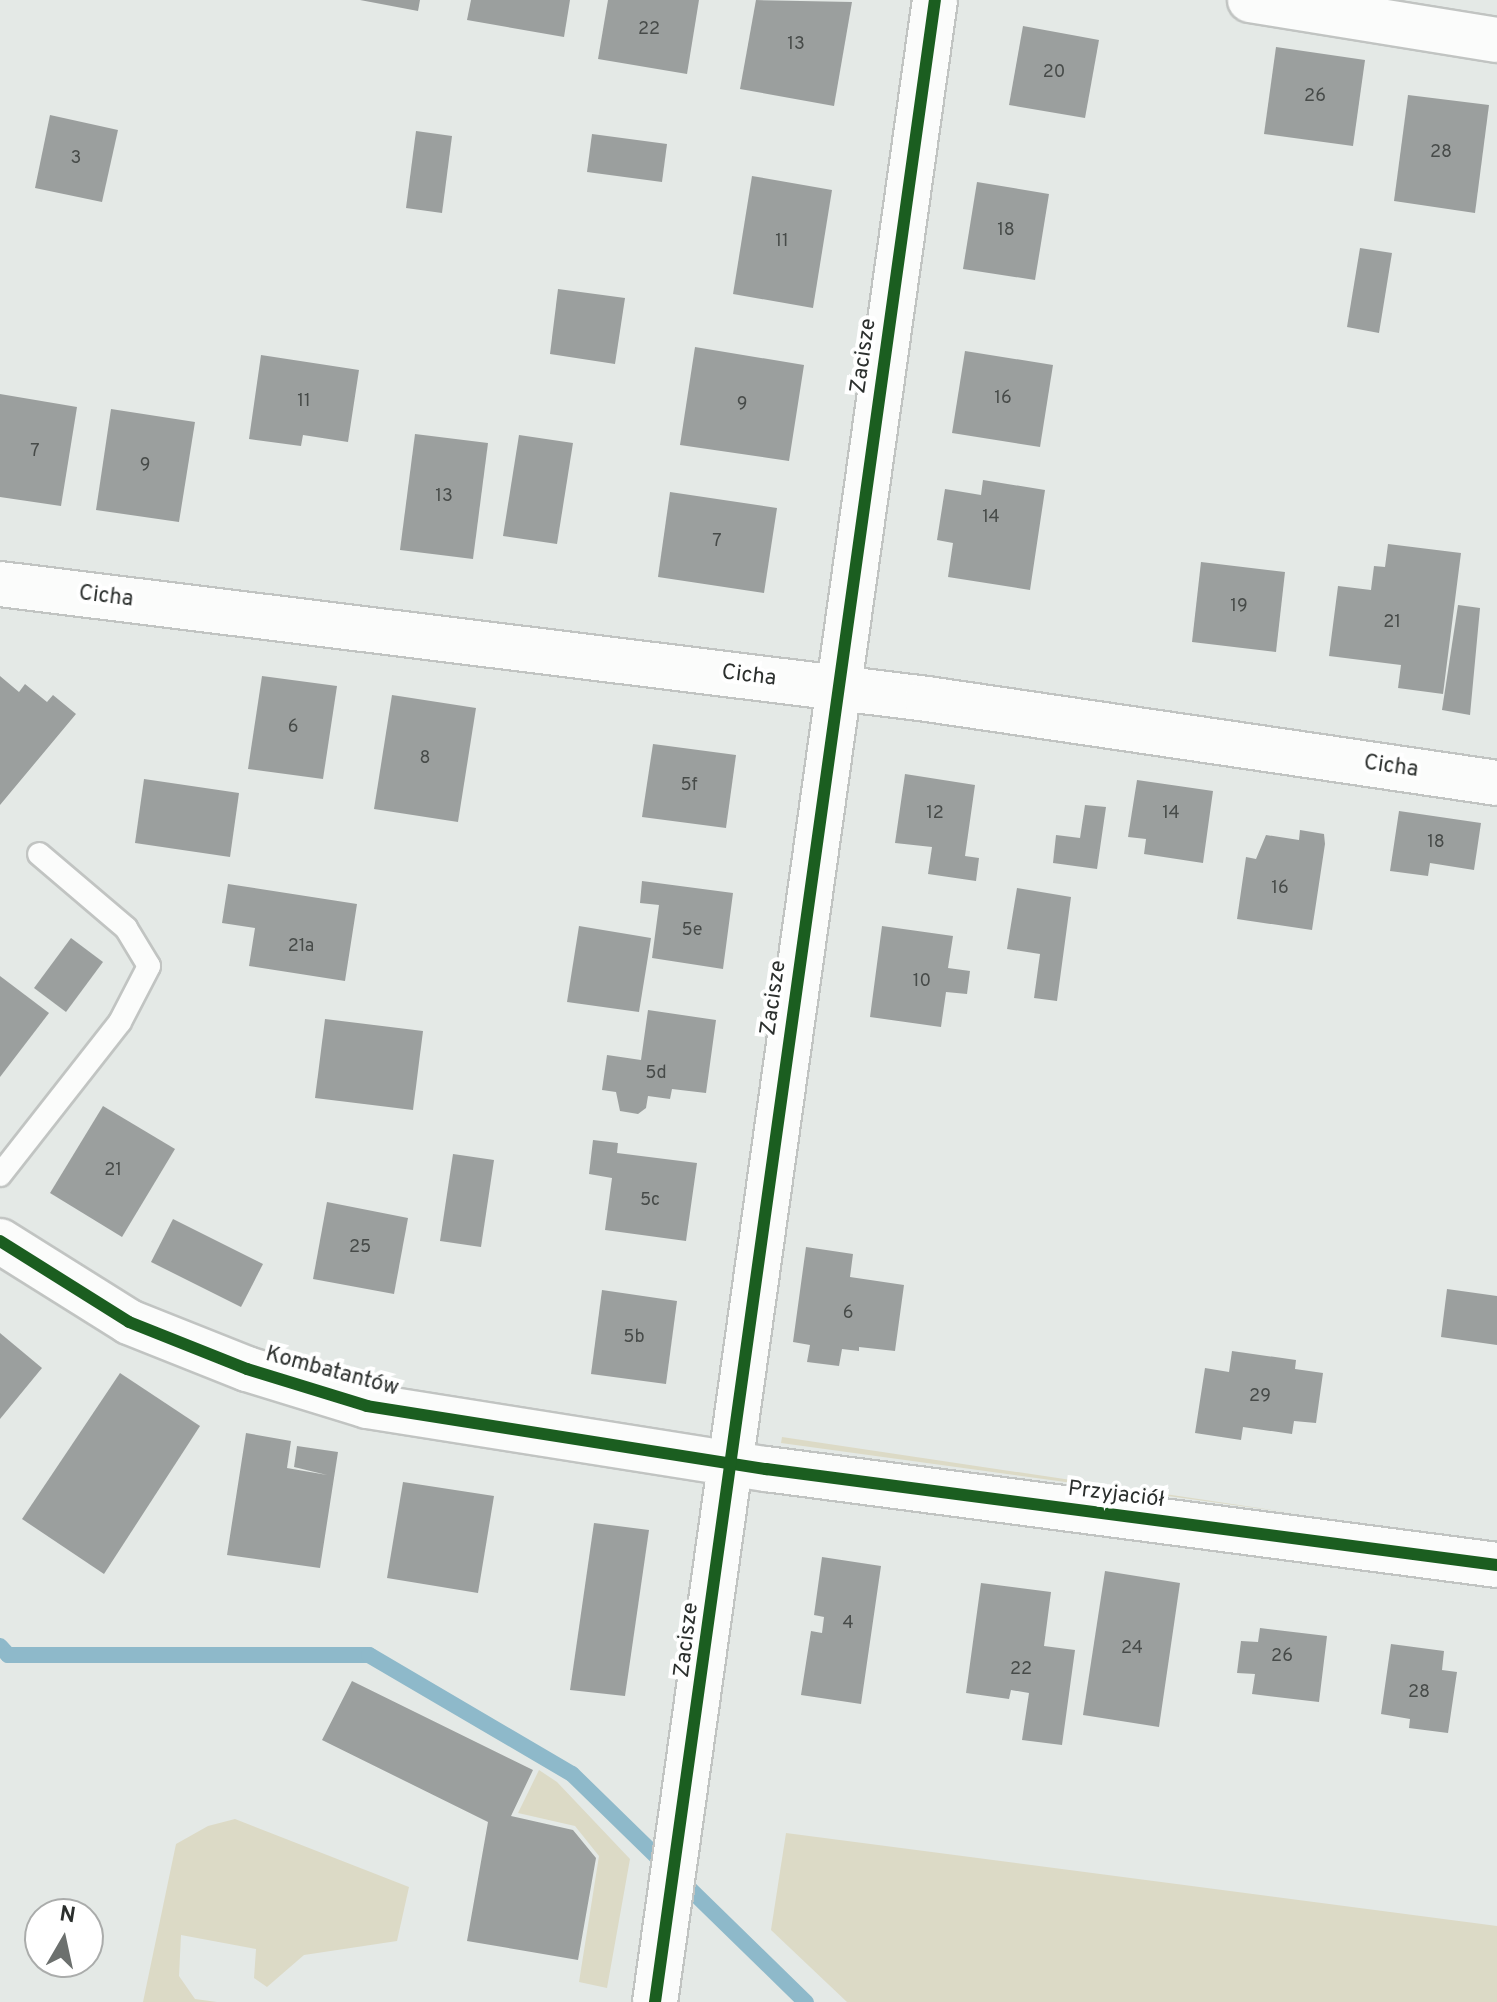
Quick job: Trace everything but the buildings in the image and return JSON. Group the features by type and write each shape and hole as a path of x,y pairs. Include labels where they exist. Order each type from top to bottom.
{"street":[{"name":"Zacisze","path":"655,2002 687,1794 729,1463 935,0"},
{"path":"1250,0 1497,40"},
{"name":"Cicha","path":"0,584 837,687 1497,783"},
{"name":"Kombatantów","path":"0,1241 129,1322 247,1369 367,1406 729,1463"},
{"name":"Przyjaciół","path":"729,1463 1497,1565"}],"lane":[{"path":"0,1175 120,1022 149,966 126,928 39,854"}],"shaded area":[{"path":"782,1437 1299,1514 781,1443"},
{"path":"539,1770 557,1782 630,1859 607,1988 579,1982 599,1856 575,1826 518,1813"},
{"path":"235,1819 409,1887 397,1941 304,1955 267,1987 254,1978 256,1949 181,1935 179,1976 195,1999 217,2002 143,2002 176,1844 208,1826"},
{"path":"786,1833 1497,1926 1497,2002 847,2002 771,1930"}],"waterway":[{"path":"0,1646 8,1655 369,1655 572,1774 806,2002"}],"cycle path":[{"path":"655,2002 935,0"},
{"path":"0,1241 129,1322 247,1369 367,1406 766,1469 1497,1565"}]}
